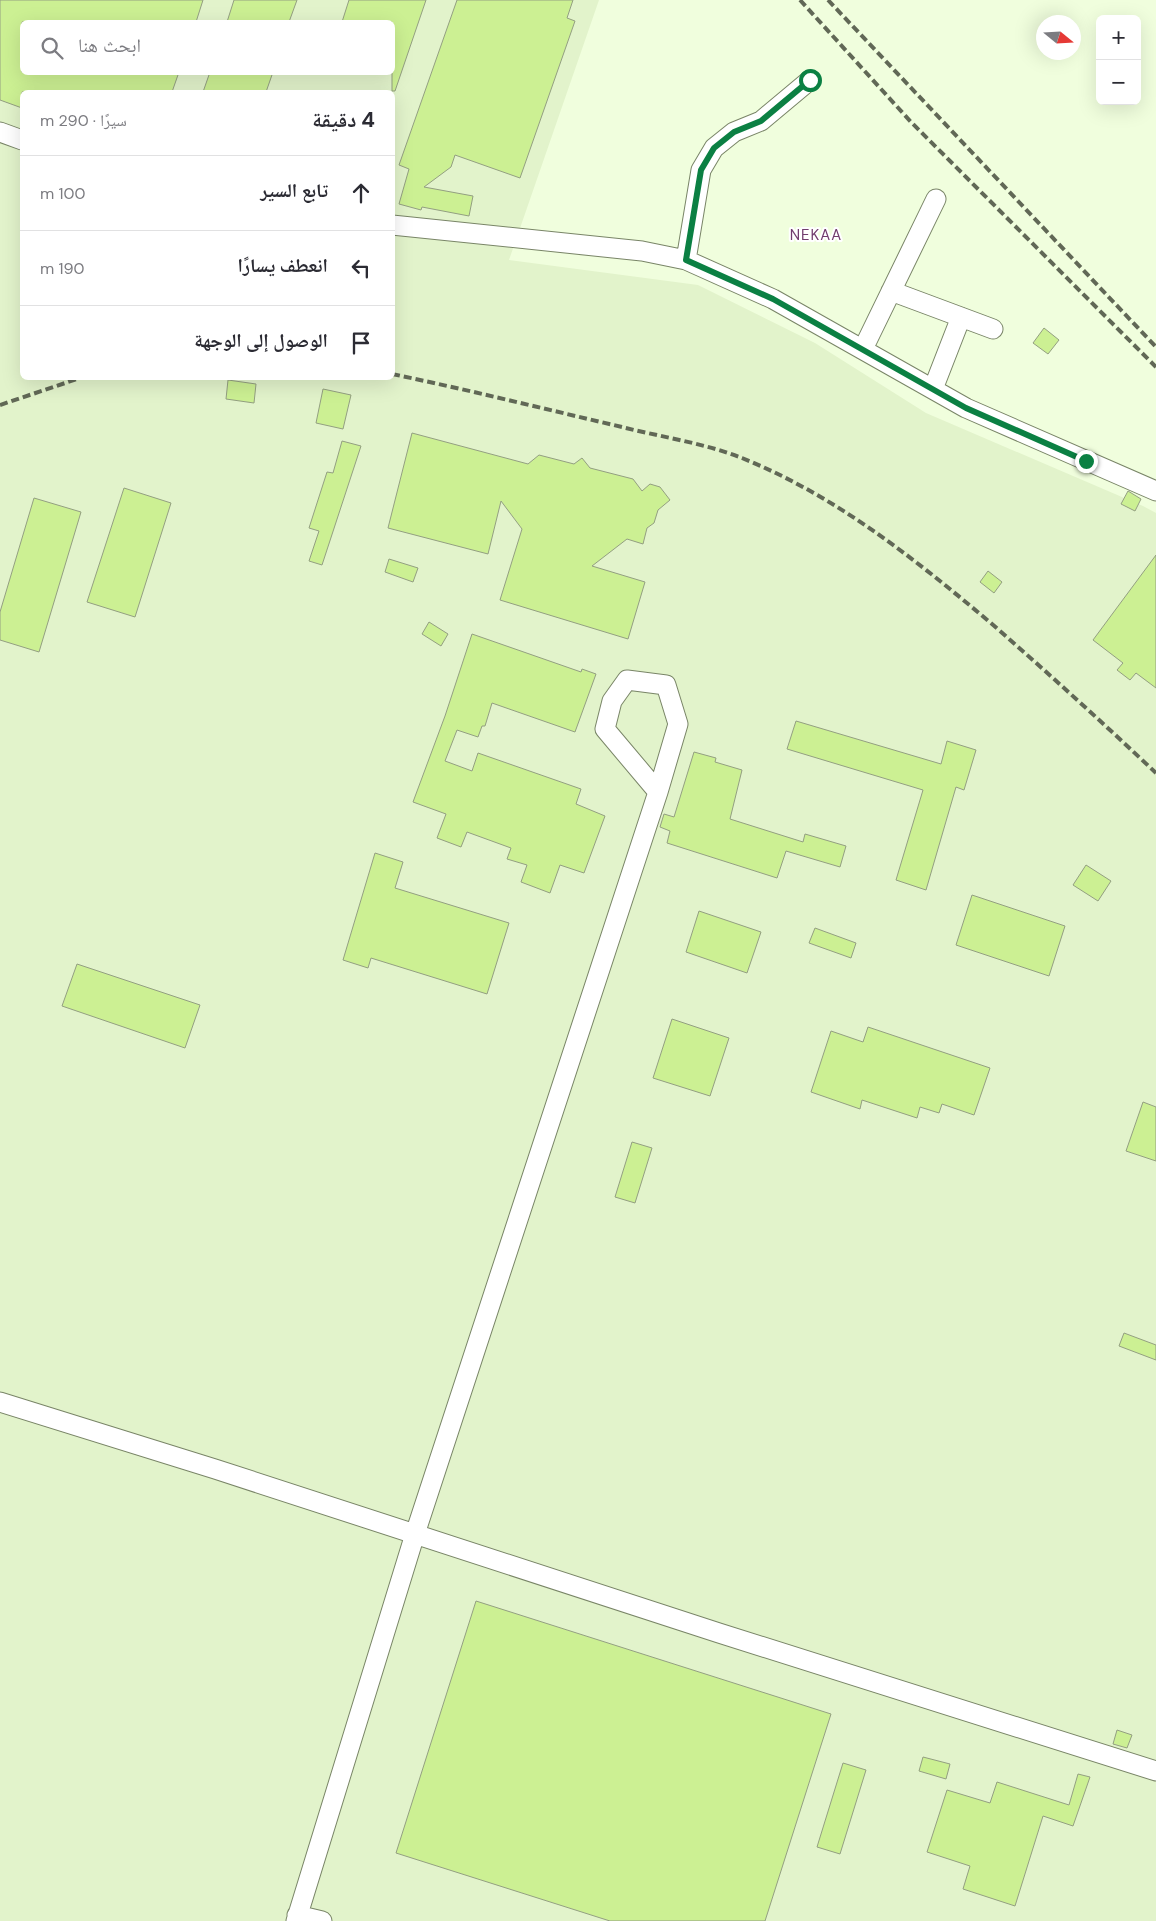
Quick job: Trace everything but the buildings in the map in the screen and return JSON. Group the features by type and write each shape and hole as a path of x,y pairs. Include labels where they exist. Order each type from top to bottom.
{"street":[{"path":"686,260 701,170 714,148 734,132 761,121 810,80"},
{"path":"0,132 20,139"},
{"path":"862,349 936,199"},
{"path":"395,225 642,251 686,260 773,299 966,408 1156,491"},
{"path":"891,291 993,329"},
{"path":"933,389 961,317"},
{"path":"322,1921 296,1918 416,1534 658,792 678,724 666,685 627,680 612,700 605,729 658,792"},
{"path":"0,1402 1156,1771"}],"shaded area":[{"path":"0,0 599,0 509,260 698,285 815,343 926,413 1156,513 1156,1921 0,1921"}],"railway":[{"path":"800,0 911,122 1156,367"},
{"path":"828,0 1156,347"},
{"path":"395,375 698,444 742,458 777,473 842,510 934,576 1013,642 1156,773"},
{"path":"0,405 74,380"}],"district":[{"name":"NEKAA","path":"816,235"}],"route":[{"path":"810,80 761,121 734,132 714,148 701,170 686,260 773,299 966,408 1086,461"}]}
